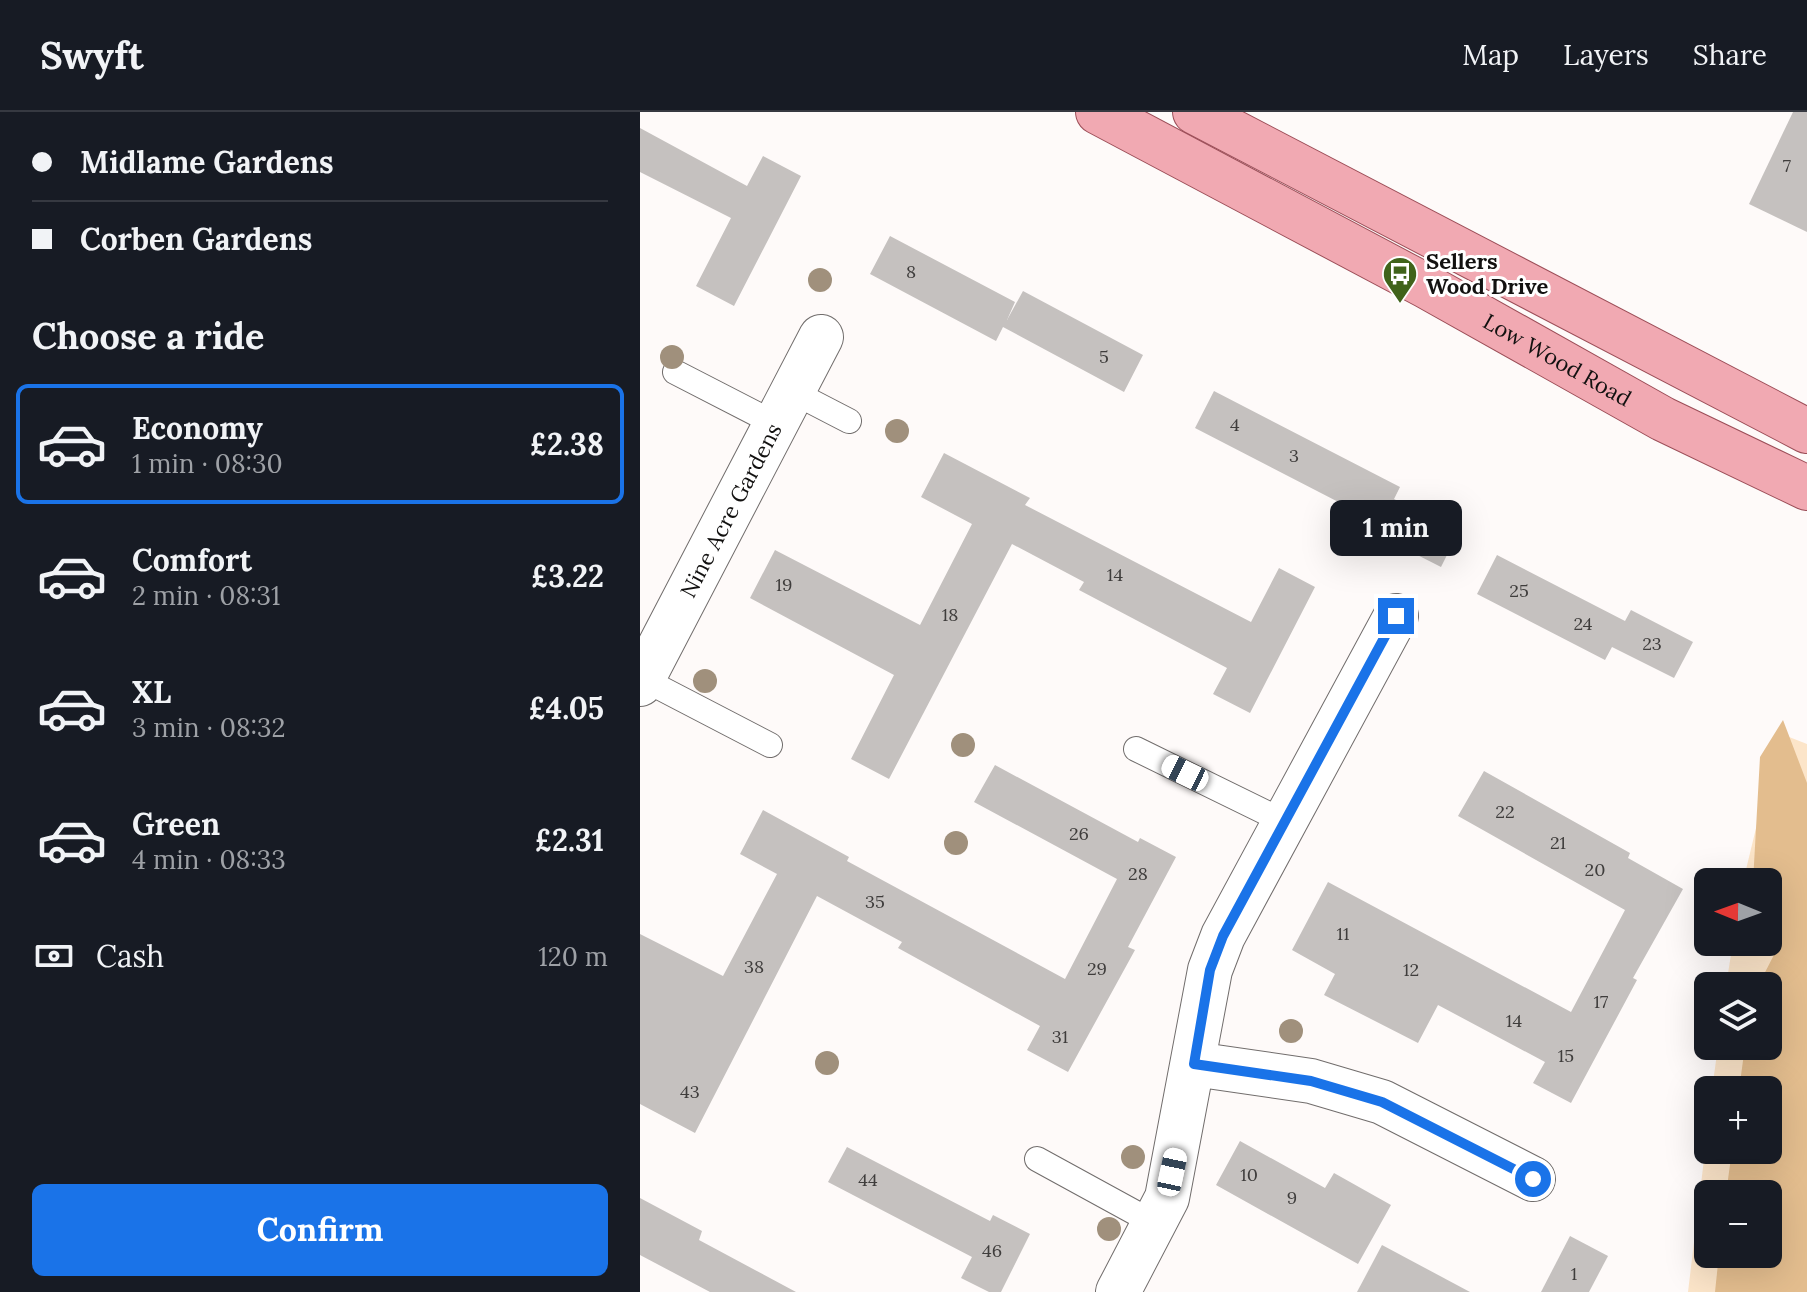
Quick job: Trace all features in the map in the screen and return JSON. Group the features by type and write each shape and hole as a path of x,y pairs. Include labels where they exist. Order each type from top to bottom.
{"main road":[{"name":"Low Wood Road","path":"1098,112 1426,286 1663,419 1807,488"},
{"path":"1195,112 1807,431"}],"street":[{"name":"Nine Acre Gardens","path":"641,682 821,337"},
{"path":"1118,1292 1167,1198 1210,970 1223,936 1396,616"},
{"path":"1194,1064 1311,1081 1382,1102 1533,1179"}],"lane":[{"path":"675,372 784,408 849,421"},
{"path":"641,682 770,745"},
{"path":"1136,749 1285,822"},
{"path":"1037,1159 1154,1223"}],"shaded area":[{"path":"1783,720 1807,783 1807,1292 1715,1292 1718,1268 1782,1268 1782,1180 1728,1180 1730,1164 1782,1164 1782,1076 1741,1076 1743,1060 1782,1060 1782,972 1765,972 1773,956 1782,956 1782,868 1754,868 1760,757"},
{"path":"1779,733 1807,744 1807,1292 1688,1292 1694,1242 1694,1268 1782,1268 1782,1180 1701,1180 1703,1164 1782,1164 1782,1076 1714,1076 1716,1060 1782,1060 1782,972 1728,972 1731,956 1782,956 1782,868 1746,868"}],"building":[{"path":"1793,112 1807,112 1807,232 1749,204"},
{"path":"640,128 747,186 763,156 801,176 734,306 696,286 731,218 640,172"},
{"path":"890,236 1015,302 1007,320 1023,291 1143,355 1124,392 1003,327 996,341 870,274"},
{"path":"1214,391 1400,487 1394,499 1458,533 1441,567 1376,534 1381,524 1195,428"},
{"path":"944,453 1030,498 1025,505 1251,622 1279,568 1315,587 1250,713 1213,694 1227,668 1079,590 1084,582 1012,544 889,779 851,759 894,675 750,598 775,550 920,625 972,524 921,497"},
{"path":"1497,555 1625,621 1631,610 1693,642 1674,678 1612,647 1605,660 1477,594"},
{"path":"995,765 1138,842 1140,838 1176,857 1128,947 1135,950 1068,1072 1027,1050 1040,1026 898,948 902,942 817,896 695,1133 640,1104 640,934 723,976 777,874 740,854 763,810 849,857 847,861 1065,979 1117,879 974,802"},
{"path":"1484,771 1630,853 1628,858 1683,889 1633,978 1637,980 1571,1103 1533,1083 1545,1062 1438,1005 1418,1043 1324,995 1335,974 1292,950 1328,882 1571,1012 1625,910 1458,816"},
{"path":"1240,1141 1325,1188 1334,1173 1391,1205 1358,1264 1216,1185"},
{"path":"847,1147 990,1221 993,1215 1030,1234 1001,1292 989,1292 961,1278 972,1257 828,1182"},
{"path":"640,1198 702,1231 699,1240 796,1292 710,1292 640,1255"},
{"path":"1570,1236 1608,1256 1589,1292 1541,1292"},
{"path":"1382,1245 1470,1292 1357,1292"}],"place":[{"name":"Sellers Wood Drive","path":"1400,305"}],"route":[{"path":"1396,616 1223,936 1210,970 1194,1064 1311,1081 1382,1102 1533,1179"}]}
